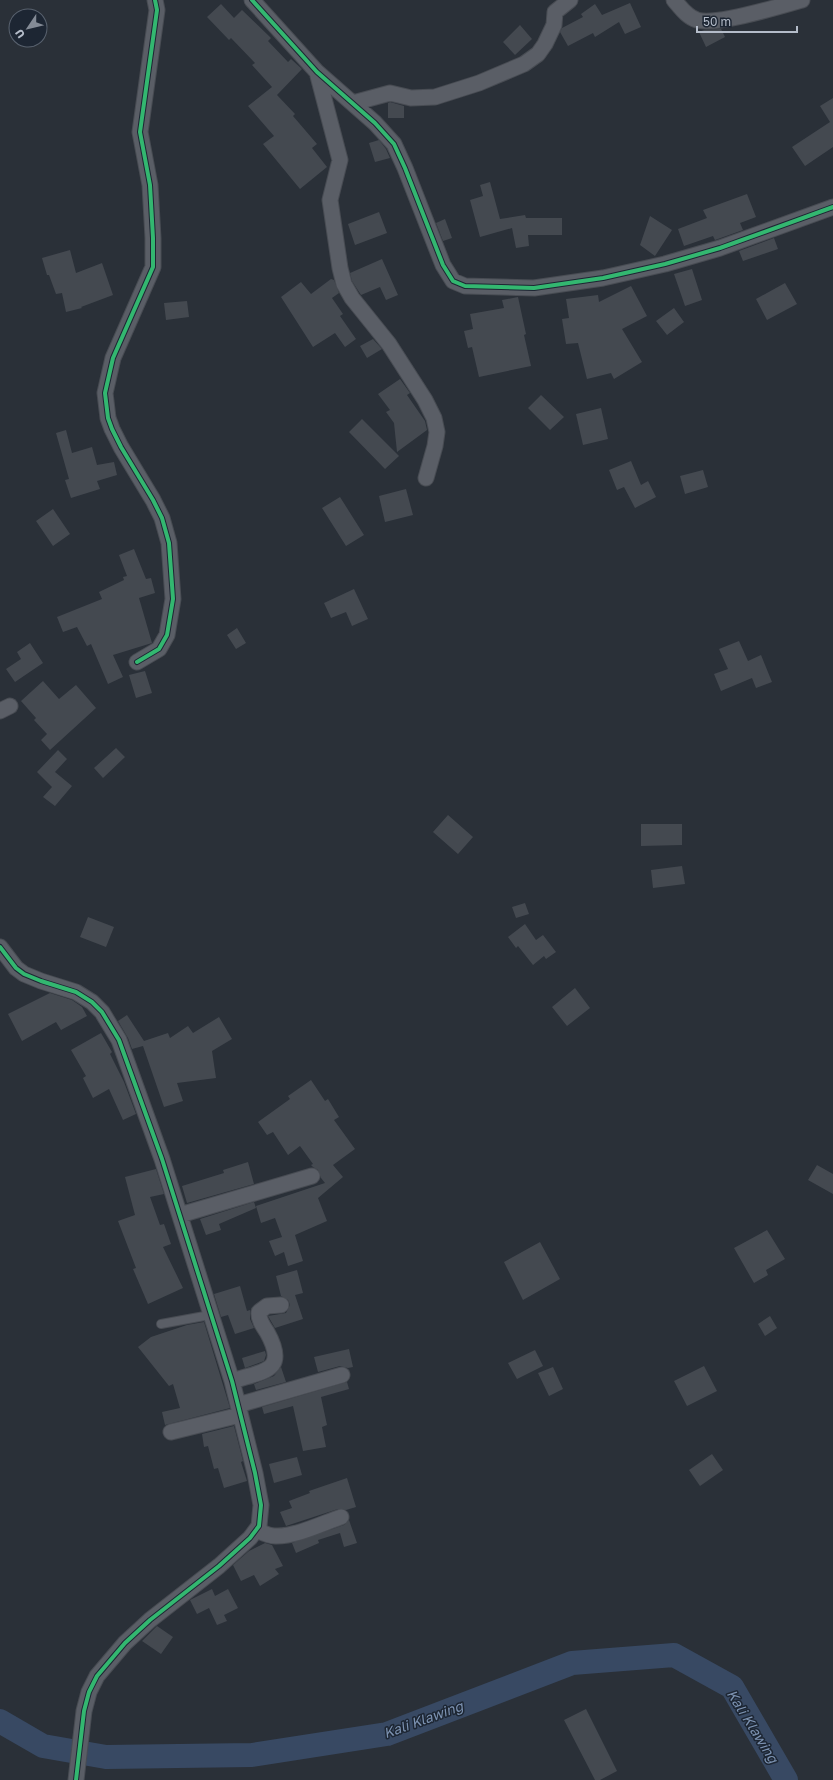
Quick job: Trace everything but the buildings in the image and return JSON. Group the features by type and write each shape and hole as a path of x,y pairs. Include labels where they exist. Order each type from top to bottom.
{"street":[{"path":"137,662 159,649 167,635 173,599 169,543 162,518 153,500 121,447 112,429 108,418 105,393 112,358 153,267 150,185 140,132 158,10 155,0"},
{"path":"252,0 317,72 375,123 394,144 443,264 453,281 465,286 534,288 603,278 665,264 720,248 833,207"},
{"path":"353,103 390,93 411,98 435,97 479,84 524,64 543,48 554,26 555,12 570,0"},
{"path":"674,0 691,18 704,21 732,18 802,0"},
{"path":"317,72 340,160 330,200 341,274 344,284 352,298 389,344 425,400 432,414 436,424 436,446 426,478"},
{"path":"0,947 10,961 24,974 76,992 92,1002 110,1024 118,1040 130,1069 180,1215 232,1382 255,1472 261,1505 261,1521 257,1530 219,1566 150,1620 111,1659 97,1676 89,1692 84,1711 76,1780"},
{"path":"180,1215 312,1176"},
{"path":"232,1382 268,1370 273,1365 275,1358 273,1346 260,1320 259,1312 266,1306 281,1305"},
{"path":"171,1432 342,1375"},
{"path":"257,1530 271,1536 287,1535 342,1517"}],"lane":[{"path":"161,1324 210,1315"}],"waterway":[{"name":"Kali Klawing","path":"0,1721 43,1746 106,1757 252,1755 387,1734 572,1663 674,1655 732,1687 786,1780"}],"cycle path":[{"path":"137,662 159,649 167,635 173,599 169,543 162,518 112,429 108,418 105,393 113,358 153,267 150,185 140,132 157,10 155,0"},
{"path":"252,0 317,72 375,123 394,144 443,265 453,281 465,286 534,288 603,278 665,264 720,248 833,207"},
{"path":"0,947 16,968 24,974 76,992 92,1002 102,1012 119,1040 162,1159 232,1381 255,1473 261,1505 259,1526 250,1538 219,1566 150,1620 125,1643 97,1676 89,1692 84,1711 76,1780"}]}
